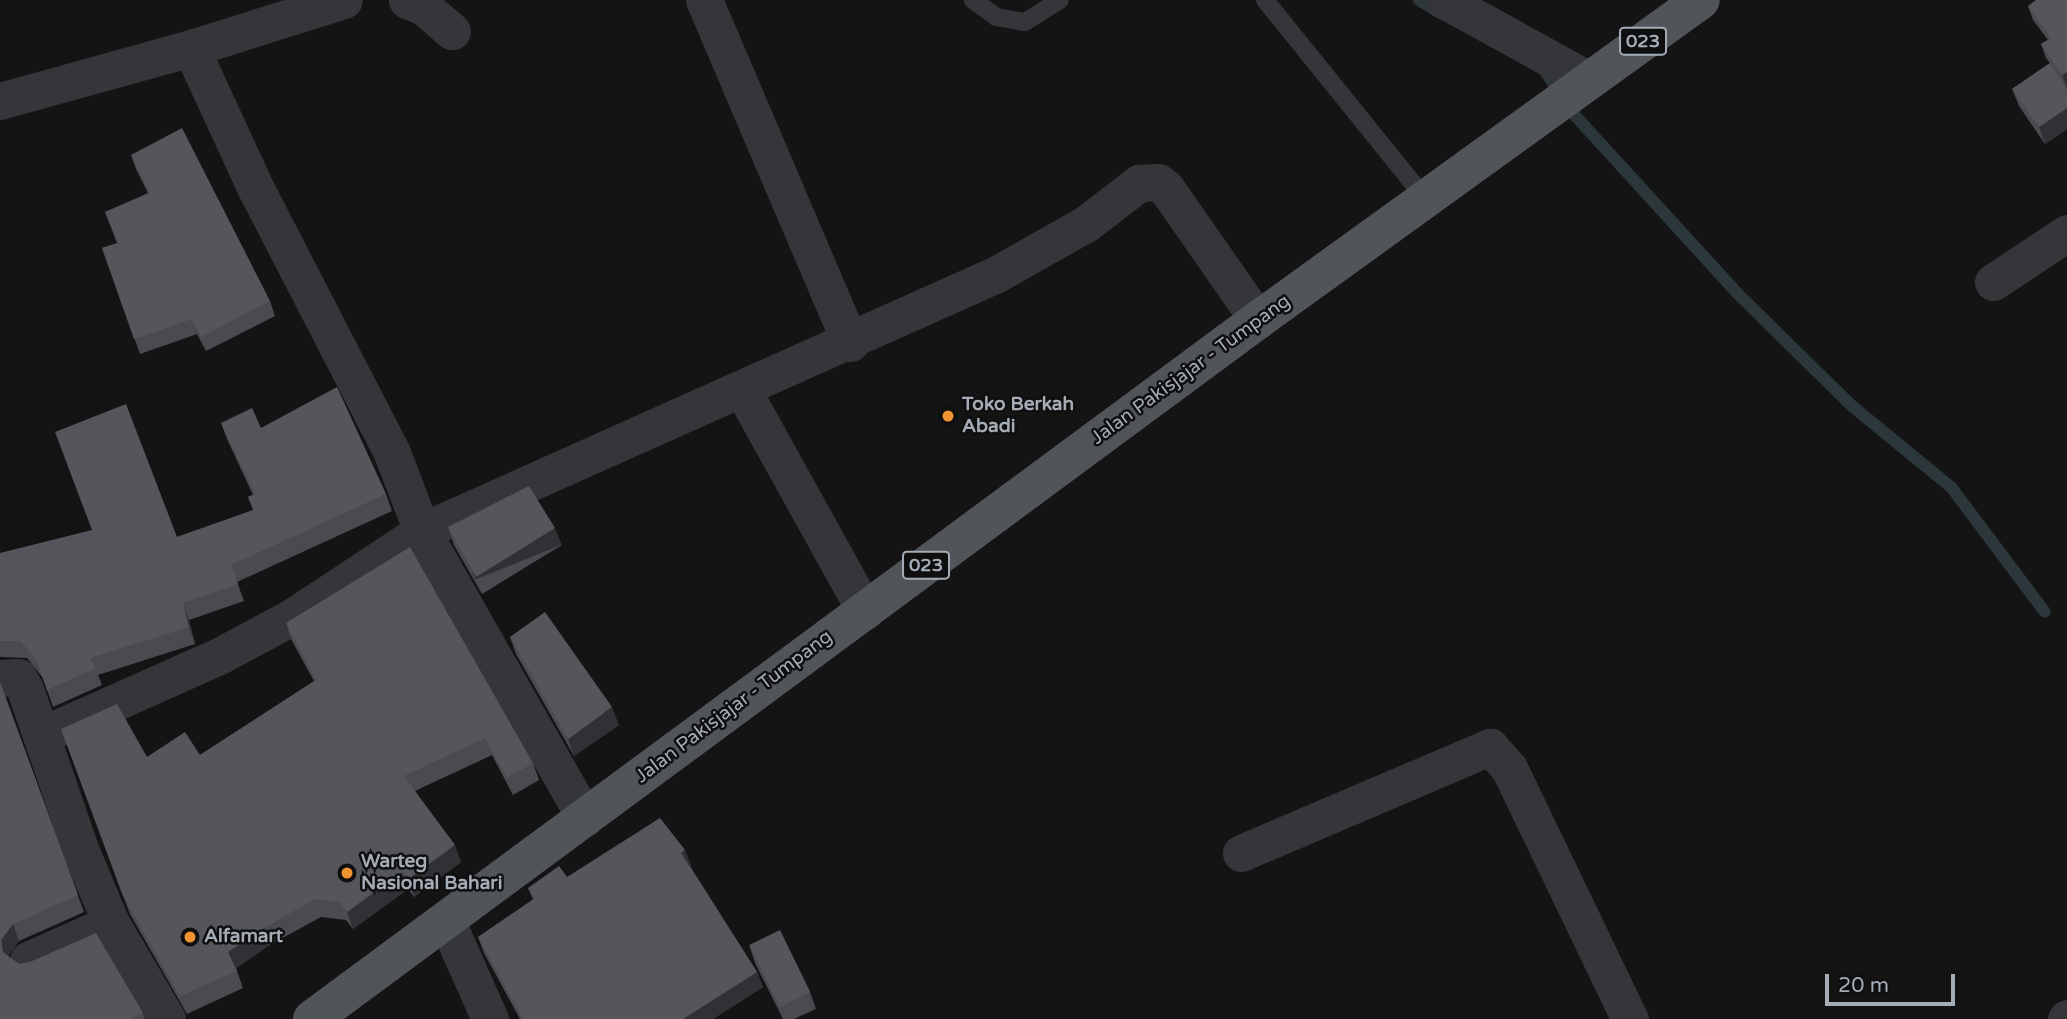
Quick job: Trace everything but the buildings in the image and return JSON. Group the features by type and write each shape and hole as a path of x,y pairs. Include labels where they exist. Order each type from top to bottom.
{"main road":[{"name":"Jalan Pakisjajar - Tumpang","path":"312,1019 447,922 1258,320 1586,82 1686,4"}],"street":[{"path":"0,101 191,48 344,0"},
{"path":"407,0 424,7 452,31"},
{"path":"704,0 850,343"},
{"path":"1444,0 1586,82"},
{"path":"191,48 256,189 392,453 422,531 585,818"},
{"path":"44,734 219,656 292,617 422,531 850,343 997,274 1087,223 1148,180 1166,188 1258,320"},
{"path":"1993,282 2067,233"},
{"path":"742,389 864,611"},
{"path":"0,678 18,677 44,734 80,849 111,923 167,1019"},
{"path":"1241,853 1490,747 1509,768 1630,1019"},
{"path":"447,922 490,1019"},
{"path":"28,960 111,923"}],"lane":[{"path":"973,0 996,17 1025,22 1059,0"},
{"path":"1265,0 1425,198"}],"waterway":[{"path":"1419,0 1440,13"},
{"path":"1542,66 1570,110 1737,293 1852,406 1951,487 2045,612"}],"place":[{"name":"Toko Berkah Abadi","path":"948,416"},
{"name":"Warteg Nasional Bahari","path":"347,873"},
{"name":"Alfamart","path":"190,937"}]}
